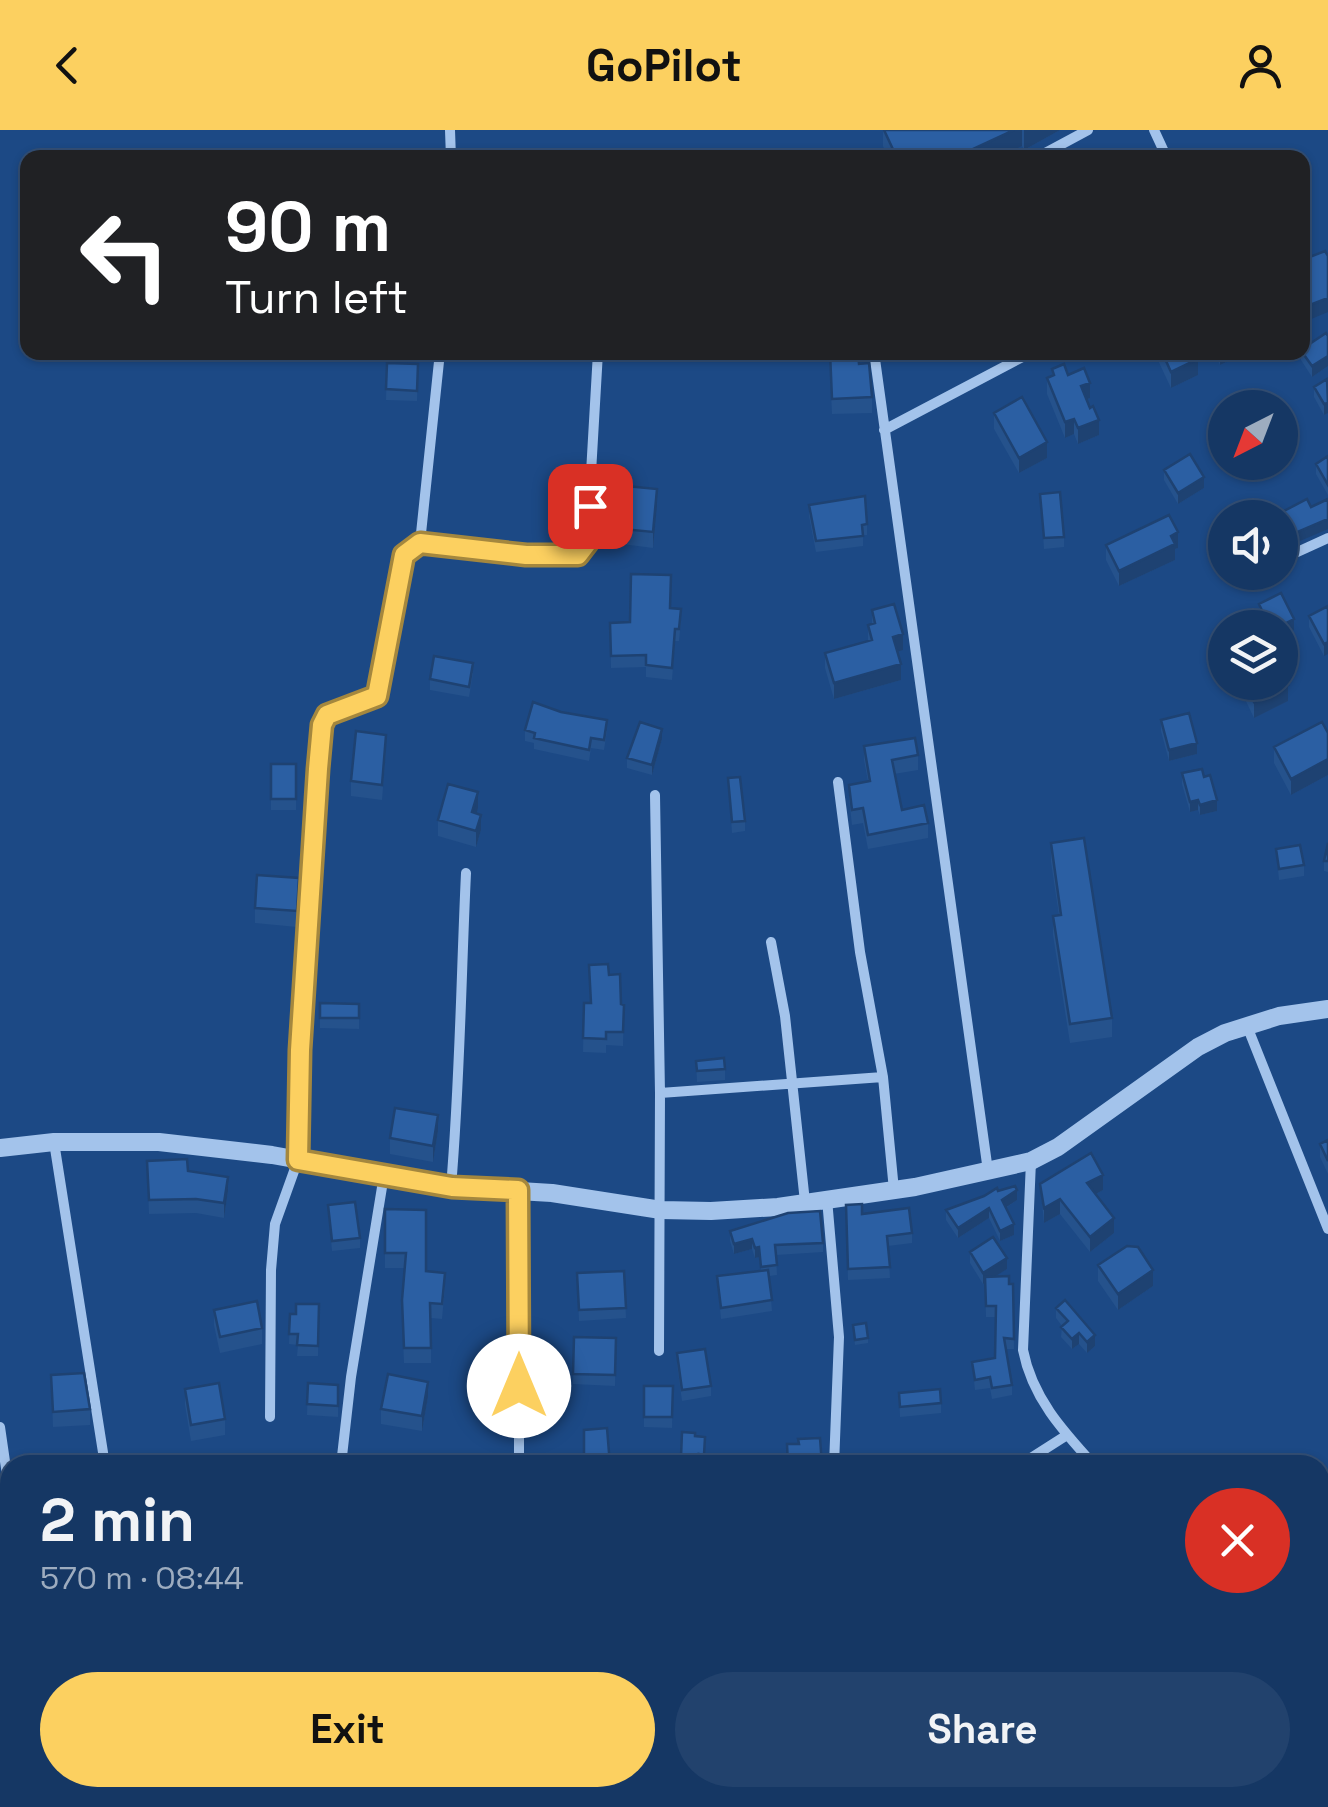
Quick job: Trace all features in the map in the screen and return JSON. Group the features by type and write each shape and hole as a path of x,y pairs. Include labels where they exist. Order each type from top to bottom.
{"street":[{"path":"1051,150 1088,130"},
{"path":"420,543 439,360"},
{"path":"270,1417 271,1270 275,1224 298,1160 300,1050 322,725 327,715 377,696 404,555 420,543 526,555 578,555 588,542 598,360"},
{"path":"875,360 988,1172"},
{"path":"884,430 1017,360"},
{"path":"1298,552 1328,538"},
{"path":"838,782 860,952 884,1077 894,1190"},
{"path":"656,794 660,1351"},
{"path":"452,1187 460,1081 466,873"},
{"path":"771,942 785,1016 805,1202"},
{"path":"0,1148 54,1142 160,1142 298,1160 452,1187 518,1190 661,1210 734,1210 894,1190 1031,1160 1103,1117 1198,1048 1247,1024 1328,1009"},
{"path":"1247,1024 1328,1229"},
{"path":"660,1093 884,1077"},
{"path":"54,1142 103,1455"},
{"path":"1031,1160 1023,1350 1034,1388 1066,1436 1084,1455"},
{"path":"343,1455 351,1377 384,1175"},
{"path":"518,1190 519,1455"},
{"path":"827,1199 839,1338 834,1455"},
{"path":"0,1428 4,1455"},
{"path":"1036,1455 1066,1436"}],"building":[{"path":"884,130 1014,130 971,150 893,150"},
{"path":"1325,251 1328,256 1328,298 1310,305 1310,257"},
{"path":"1326,333 1328,336 1328,356 1312,366 1308,360 1310,344"},
{"path":"830,360 869,363 872,397 832,399"},
{"path":"1166,360 1196,360 1171,372"},
{"path":"387,363 418,364 417,391 386,389"},
{"path":"1064,364 1068,375 1084,368 1090,383 1081,386 1099,420 1078,428 1074,419 1065,422 1047,378 1054,375 1052,369"},
{"path":"1327,379 1328,403 1324,404 1314,387"},
{"path":"1022,397 1047,442 1019,458 994,413"},
{"path":"1190,454 1204,477 1178,493 1164,470"},
{"path":"1328,456 1328,485 1316,464"},
{"path":"626,486 657,489 653,532 622,529"},
{"path":"1060,492 1064,537 1044,538 1040,494"},
{"path":"865,496 867,524 862,525 863,536 816,541 809,505"},
{"path":"1307,499 1311,507 1328,499 1328,519 1298,532 1298,504"},
{"path":"1169,515 1178,532 1171,536 1175,544 1119,571 1106,545"},
{"path":"631,574 671,575 670,608 681,609 672,668 646,665 646,655 611,656 610,623 630,622"},
{"path":"1281,593 1290,610 1262,610 1259,604"},
{"path":"894,604 903,634 893,637 901,664 834,683 825,653 872,640 868,625 875,623 872,610"},
{"path":"1328,606 1328,642 1324,644 1309,616"},
{"path":"434,656 473,663 469,687 430,679"},
{"path":"533,702 561,712 607,720 604,740 591,738 589,750 534,738 535,733 525,730"},
{"path":"1189,713 1197,743 1169,750 1161,720"},
{"path":"640,722 662,729 652,765 627,758"},
{"path":"1322,722 1328,733 1328,759 1291,779 1274,747"},
{"path":"356,731 386,735 382,785 351,781"},
{"path":"915,738 918,755 892,760 902,810 924,805 928,823 868,835 863,808 852,810 849,785 870,781 864,746"},
{"path":"271,764 296,764 296,799 271,799"},
{"path":"1202,769 1204,777 1210,775 1217,800 1200,805 1198,800 1190,802 1182,773"},
{"path":"740,777 745,821 732,822 728,778"},
{"path":"448,784 478,792 472,812 481,815 476,831 438,820"},
{"path":"1084,838 1112,1018 1070,1024 1053,916 1061,915 1051,843"},
{"path":"1300,845 1304,865 1279,869 1276,849"},
{"path":"257,875 299,878 297,911 255,908"},
{"path":"608,964 609,975 620,974 623,1032 606,1032 606,1039 583,1038 584,1003 591,1003 589,965"},
{"path":"320,1003 359,1004 359,1018 320,1018"},
{"path":"724,1058 725,1069 697,1071 696,1061"},
{"path":"395,1108 438,1115 433,1146 390,1138"},
{"path":"1328,1140 1328,1161 1320,1144"},
{"path":"1091,1153 1103,1175 1087,1183 1114,1218 1090,1237 1060,1199 1044,1208 1040,1184"},
{"path":"187,1159 188,1171 228,1177 224,1203 149,1200 147,1161"},
{"path":"1015,1186 1017,1190 1002,1200 1014,1224 1000,1231 989,1208 958,1228 946,1210 997,1188 998,1191"},
{"path":"355,1202 360,1238 332,1241 328,1205"},
{"path":"862,1204 862,1214 909,1208 912,1233 887,1236 890,1267 848,1269 846,1205"},
{"path":"385,1209 426,1210 426,1271 445,1273 442,1304 430,1303 431,1348 404,1348 402,1300 406,1253 385,1253"},
{"path":"820,1211 823,1243 775,1245 777,1265 761,1267 759,1247 755,1248 752,1239 734,1244 730,1231 788,1213"},
{"path":"993,1237 1007,1258 983,1273 970,1252"},
{"path":"1127,1246 1138,1247 1153,1270 1118,1294 1098,1265"},
{"path":"768,1270 772,1300 721,1308 717,1276"},
{"path":"624,1271 626,1308 579,1310 577,1273"},
{"path":"1009,1276 1009,1284 1013,1284 1014,1339 1004,1338 1012,1385 992,1388 990,1377 975,1380 972,1362 995,1358 996,1306 986,1306 985,1277"},
{"path":"1065,1300 1095,1335 1087,1342 1079,1333 1072,1339 1061,1327 1068,1321 1056,1308"},
{"path":"257,1301 262,1328 220,1337 214,1310"},
{"path":"296,1304 319,1304 318,1346 297,1345 298,1334 289,1334 290,1314 296,1314"},
{"path":"866,1323 868,1338 855,1340 853,1325"},
{"path":"574,1337 616,1338 615,1375 573,1374"},
{"path":"705,1349 711,1386 682,1390 677,1353"},
{"path":"84,1373 90,1409 53,1412 51,1375"},
{"path":"388,1374 428,1382 422,1416 381,1409"},
{"path":"219,1383 225,1419 191,1425 185,1389"},
{"path":"308,1383 338,1385 338,1406 307,1404"},
{"path":"644,1386 673,1386 672,1417 644,1417"},
{"path":"940,1389 941,1403 900,1407 899,1393"},
{"path":"607,1428 609,1455 584,1455 584,1430"},
{"path":"682,1432 705,1437 704,1455 681,1455"},
{"path":"820,1438 821,1455 788,1455 787,1444 799,1444 798,1439"}],"route":[{"path":"519,1386 518,1190 452,1187 298,1160 300,1050 318,769 322,725 327,715 377,696 404,555 420,543 526,555 578,555 588,542 590,506"}]}
